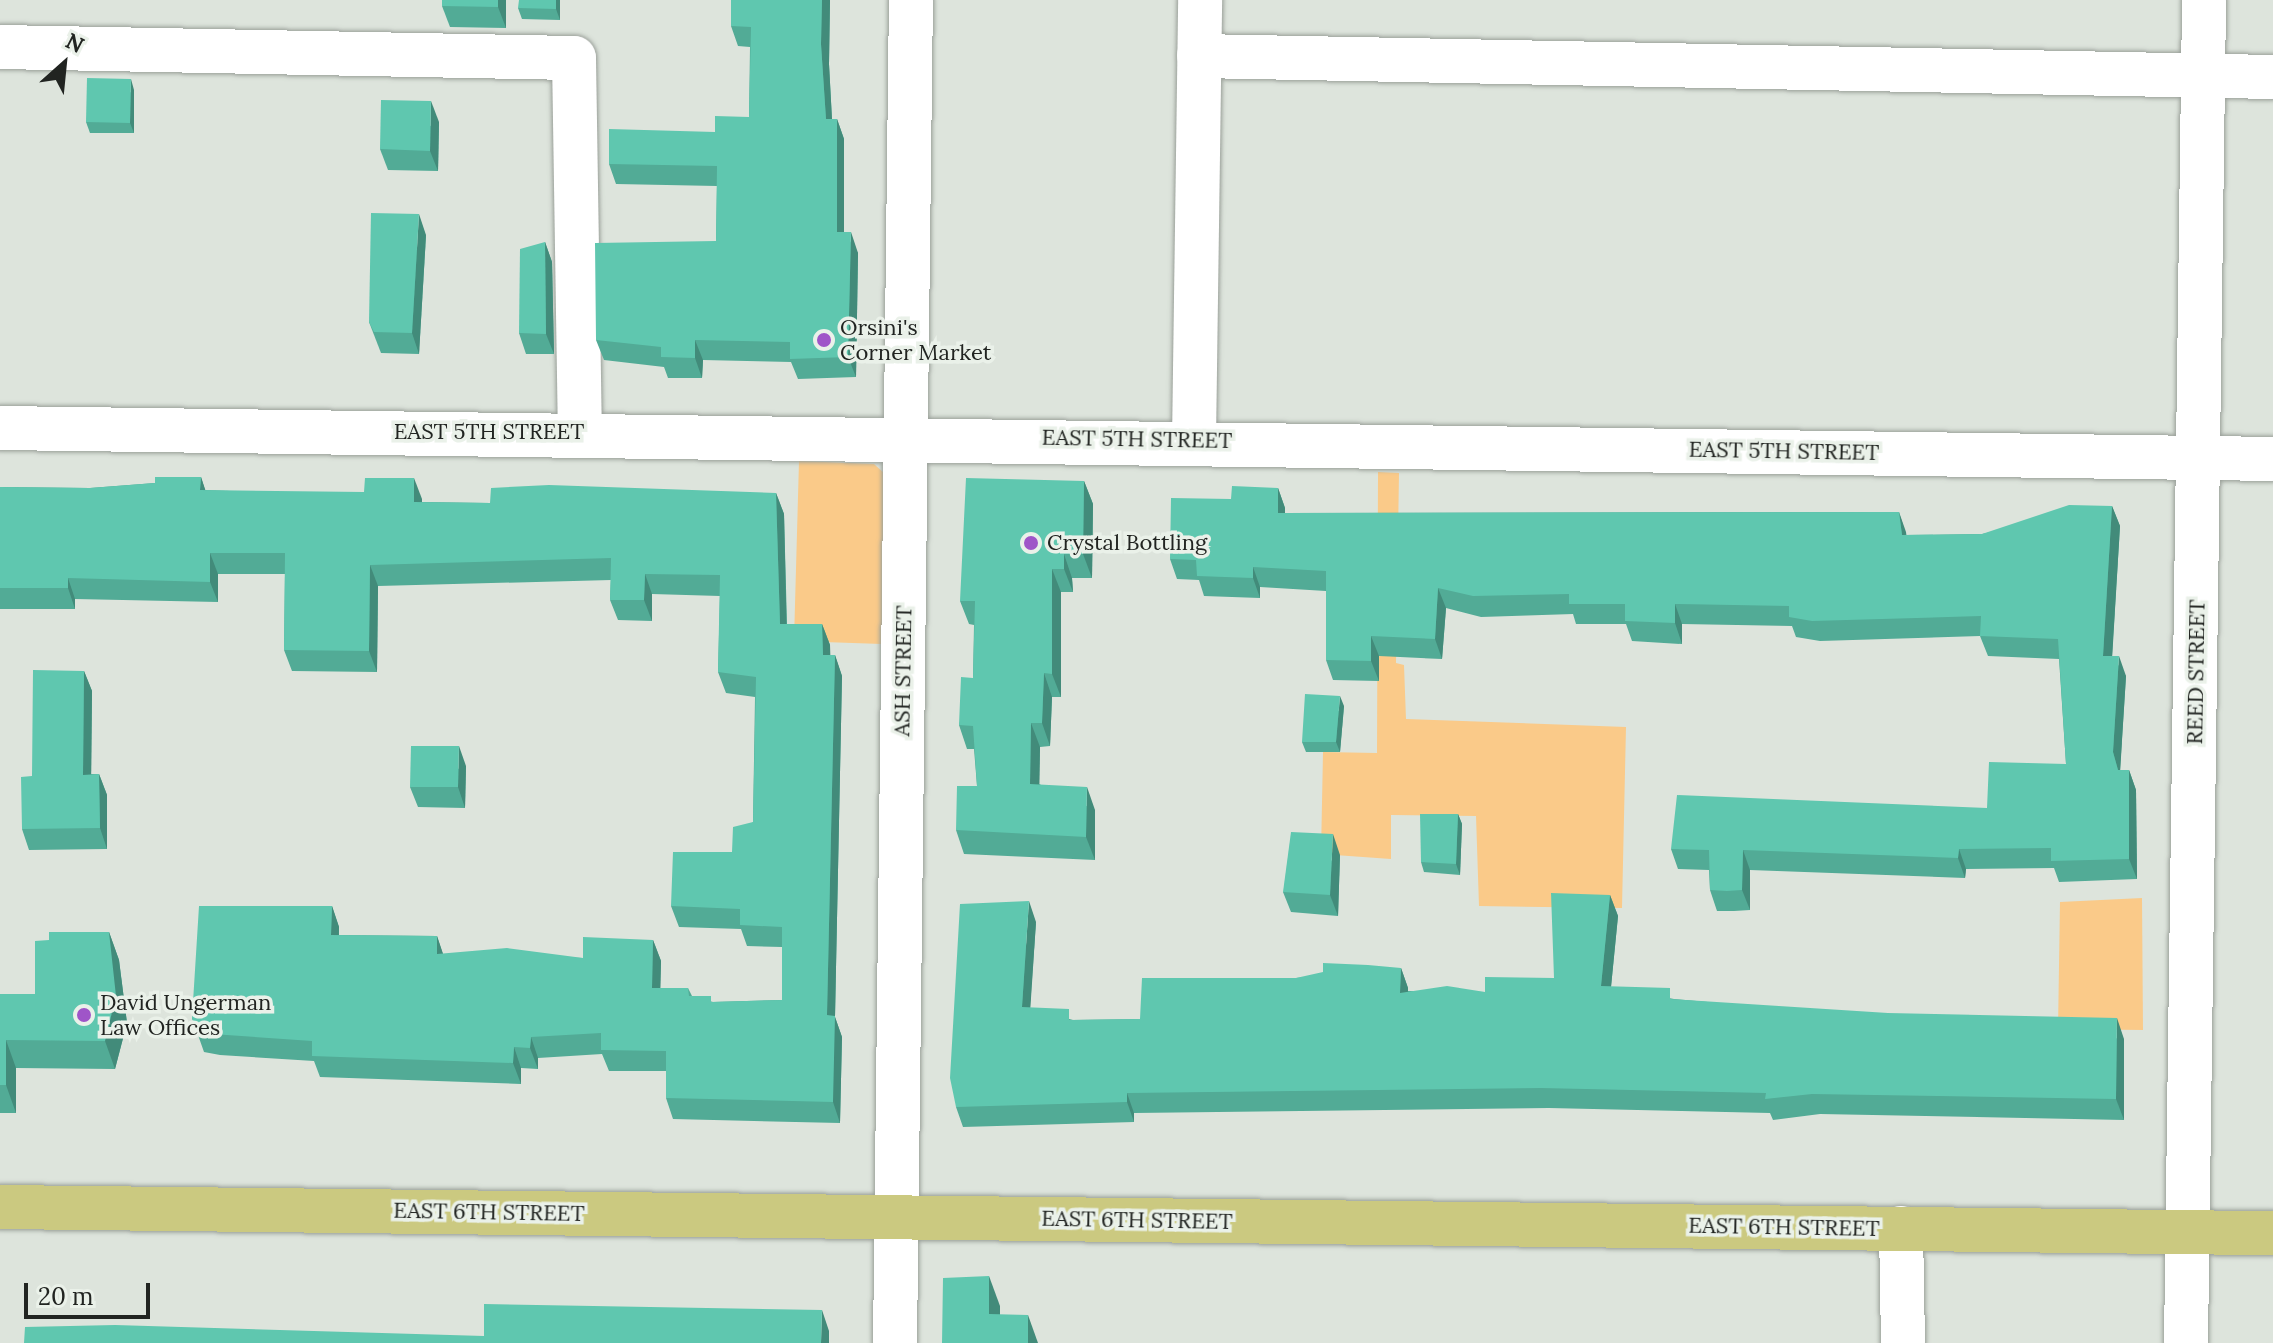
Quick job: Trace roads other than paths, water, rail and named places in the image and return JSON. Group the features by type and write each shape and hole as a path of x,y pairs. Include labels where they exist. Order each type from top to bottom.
{"main road":[{"name":"EAST 6TH STREET","path":"0,1207 2273,1233"}],"street":[{"name":"ASH STREET","path":"895,1343 911,0"},
{"path":"1194,441 1200,0"},
{"name":"REED STREET","path":"2186,1343 2204,0"},
{"path":"0,47 574,58 580,432"},
{"path":"1199,56 2273,77"},
{"name":"EAST 5TH STREET","path":"0,428 905,435 2273,459"},
{"path":"1901,1228 1903,1343"}],"place":[{"name":"Orsini's Corner Market","path":"824,340"},
{"name":"Crystal Bottling","path":"1031,543"},
{"name":"David Ungerman Law Offices","path":"84,1015"}]}
